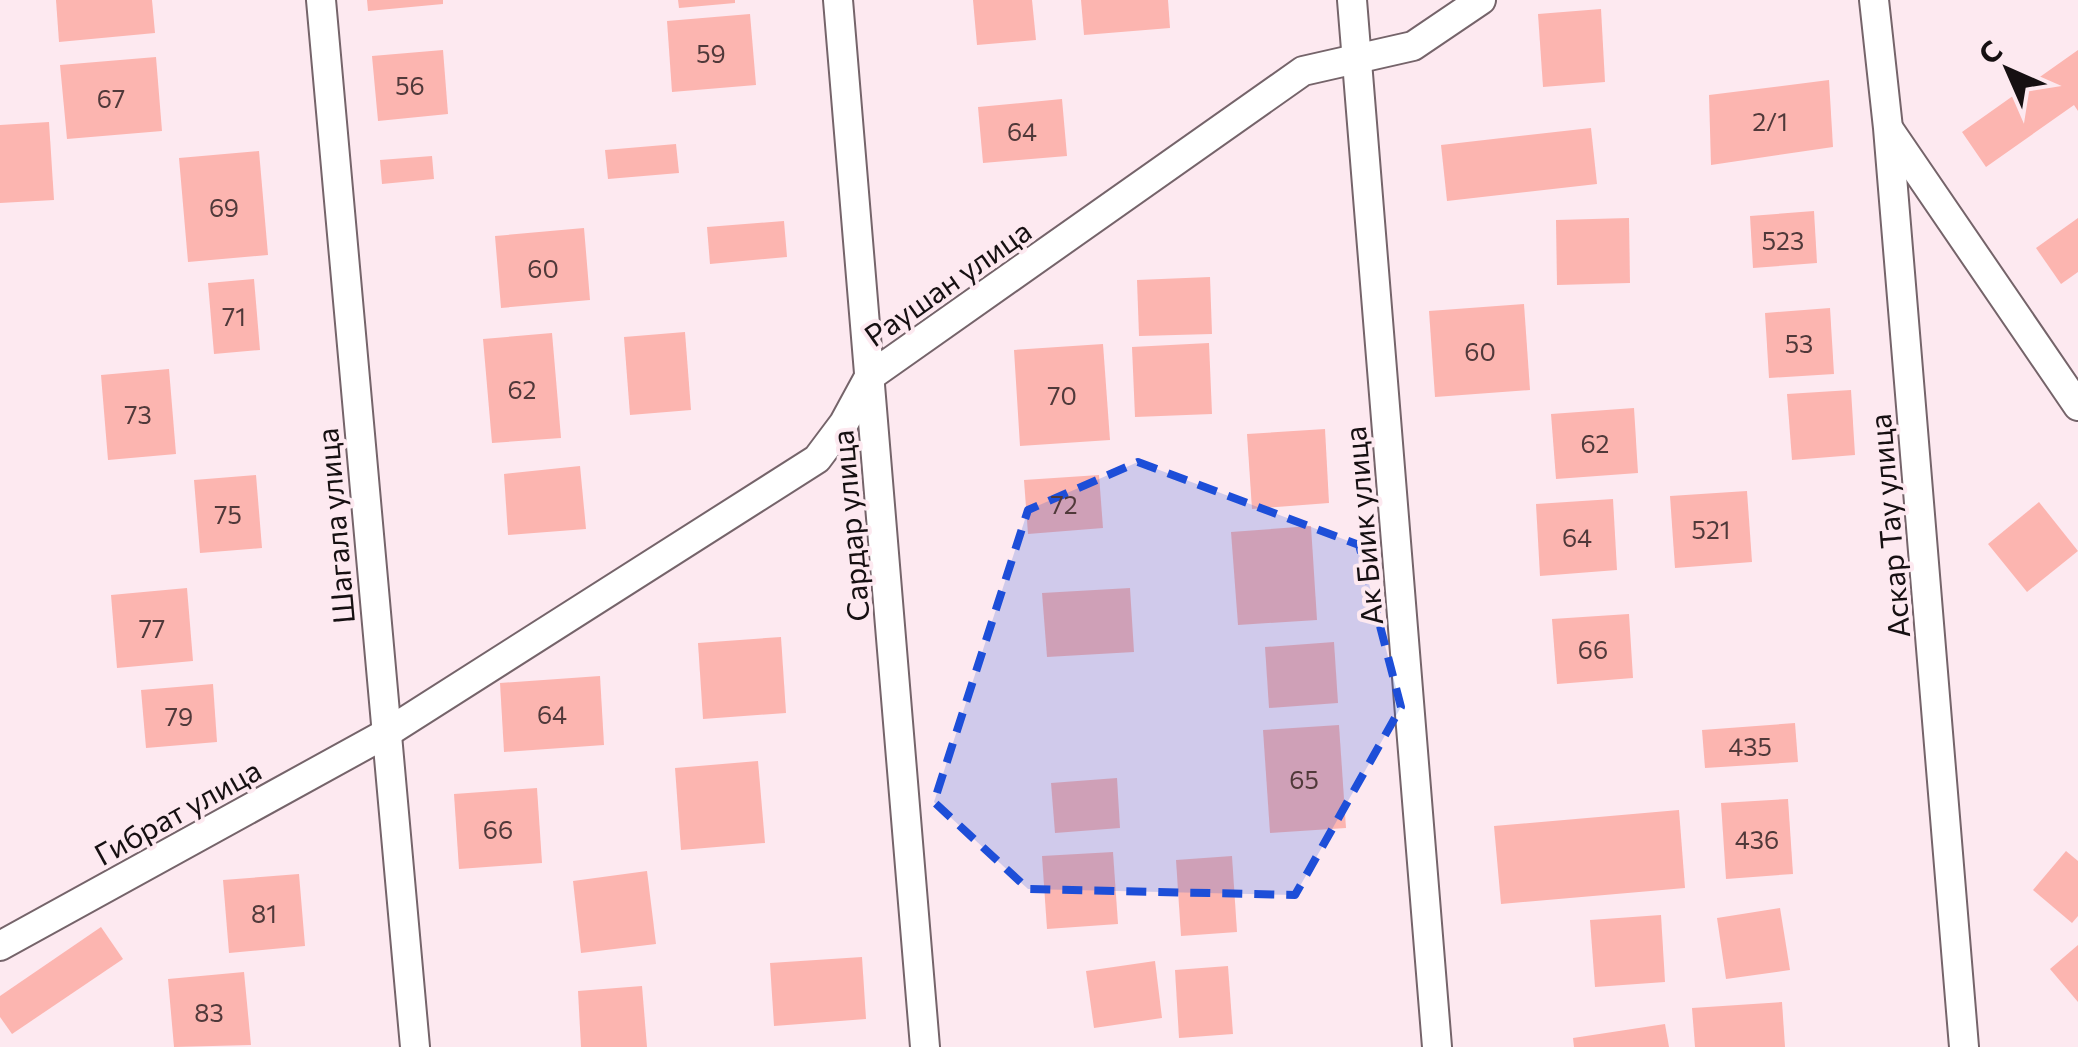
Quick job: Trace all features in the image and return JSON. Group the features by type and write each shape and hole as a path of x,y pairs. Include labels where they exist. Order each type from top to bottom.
{"street":[{"name":"Шагала улица","path":"321,0 416,1047"},
{"name":"Сардар улица","path":"838,0 925,1047"},
{"name":"Ак Биик улица","path":"1352,0 1437,1047"},
{"name":"Раушан улица","path":"385,734 817,459 844,423 869,376 1303,71 1414,46 1482,0"},
{"name":"Аскар Тау улица","path":"1874,0 1964,1047"},
{"path":"1888,128 2078,406"},
{"name":"Гибрат улица","path":"0,946 385,734"}],"highlighted area":[{"path":"1138,462 1359,545 1401,707 1295,895 1028,889 934,802 1028,510"}],"building":[{"path":"56,0 152,0 155,33 59,42"},
{"path":"367,0 443,0 443,4 368,11"},
{"path":"678,0 735,0 735,3 679,8"},
{"path":"973,0 1032,0 1036,40 977,45"},
{"path":"1081,0 1168,0 1170,28 1084,35"},
{"path":"1601,9 1605,82 1543,87 1538,14"},
{"path":"750,14 756,85 672,92 667,21"},
{"path":"443,50 448,114 378,121 372,56"},
{"path":"2078,50 2078,111 2074,105 1986,167 1962,132"},
{"path":"156,57 162,131 67,139 60,65"},
{"path":"1829,80 1833,147 1711,165 1709,95"},
{"path":"1062,99 1067,156 983,163 978,107"},
{"path":"49,122 54,200 0,203 0,125"},
{"path":"1591,128 1597,184 1447,201 1441,145"},
{"path":"676,144 679,173 608,179 605,150"},
{"path":"259,151 268,255 188,262 179,158"},
{"path":"432,156 434,179 382,184 380,160"},
{"path":"1814,211 1817,263 1753,268 1750,216"},
{"path":"1629,218 1630,283 1557,285 1556,220"},
{"path":"2078,218 2078,272 2061,284 2036,248"},
{"path":"784,221 787,257 710,264 707,227"},
{"path":"584,228 590,300 501,308 495,236"},
{"path":"1210,277 1212,334 1139,336 1137,280"},
{"path":"254,279 260,350 214,354 208,283"},
{"path":"1524,304 1530,390 1435,397 1429,311"},
{"path":"1830,308 1834,374 1769,378 1765,313"},
{"path":"685,332 691,410 630,415 624,337"},
{"path":"552,333 561,438 492,443 483,339"},
{"path":"1209,343 1212,414 1135,417 1132,347"},
{"path":"1103,344 1110,440 1020,446 1014,350"},
{"path":"169,369 176,454 108,460 101,375"},
{"path":"1851,390 1855,455 1792,460 1787,394"},
{"path":"1634,408 1638,473 1556,479 1551,414"},
{"path":"1325,429 1329,503 1252,509 1247,434"},
{"path":"580,466 586,529 508,535 504,474"},
{"path":"256,475 262,548 200,553 194,480"},
{"path":"1099,475 1103,528 1028,534 1024,480"},
{"path":"1747,491 1752,562 1675,568 1670,496"},
{"path":"1613,499 1617,570 1540,576 1536,504"},
{"path":"2039,502 2078,551 2027,592 1988,544"},
{"path":"1311,526 1317,620 1238,625 1231,532"},
{"path":"187,588 193,661 117,668 111,595"},
{"path":"1130,588 1134,652 1047,657 1042,593"},
{"path":"1629,614 1633,678 1557,684 1552,619"},
{"path":"781,637 786,713 703,719 698,643"},
{"path":"1334,642 1338,703 1269,708 1265,647"},
{"path":"600,676 604,745 504,752 500,683"},
{"path":"213,684 217,742 146,748 141,690"},
{"path":"1795,723 1798,762 1705,768 1702,730"},
{"path":"1339,725 1346,828 1270,833 1263,730"},
{"path":"758,761 765,843 681,850 675,768"},
{"path":"1117,778 1120,828 1055,833 1051,783"},
{"path":"537,788 542,863 459,869 454,794"},
{"path":"1788,799 1793,874 1726,879 1721,803"},
{"path":"1679,810 1685,888 1501,904 1494,826"},
{"path":"2066,851 2078,861 2078,916 2072,923 2033,890"},
{"path":"1113,852 1118,924 1047,929 1042,856"},
{"path":"1232,856 1237,932 1181,936 1176,860"},
{"path":"647,871 656,944 581,953 573,881"},
{"path":"299,874 305,946 229,953 223,880"},
{"path":"1780,908 1790,970 1726,979 1717,918"},
{"path":"1661,915 1665,982 1595,987 1590,920"},
{"path":"101,927 123,959 12,1034 0,1017 0,996"},
{"path":"2078,945 2078,1002 2050,969"},
{"path":"862,957 866,1019 774,1026 770,963"},
{"path":"1155,961 1162,1018 1094,1028 1086,971"},
{"path":"1228,966 1233,1034 1179,1038 1175,970"},
{"path":"244,972 251,1045 174,1047 168,979"},
{"path":"642,986 647,1047 581,1047 578,991"},
{"path":"1782,1002 1785,1047 1695,1047 1692,1008"},
{"path":"1665,1024 1669,1047 1574,1047 1573,1038"}]}
